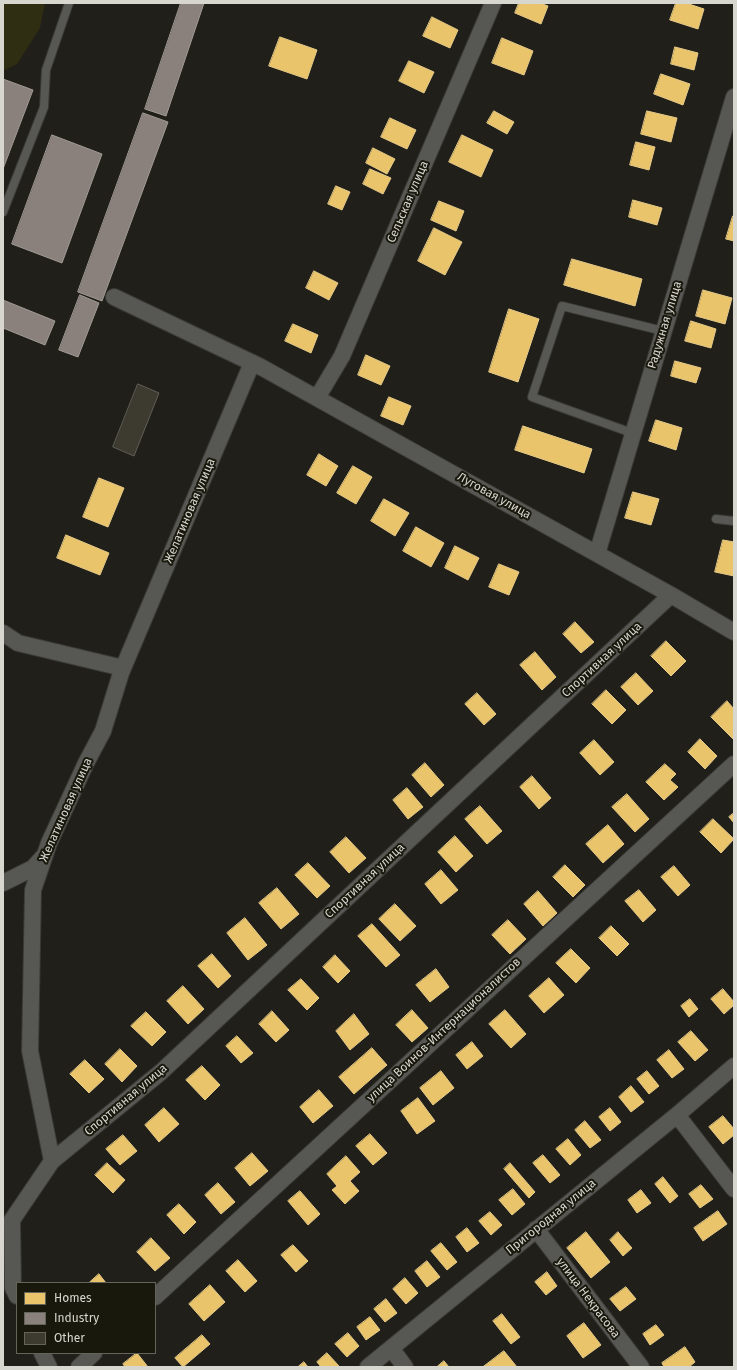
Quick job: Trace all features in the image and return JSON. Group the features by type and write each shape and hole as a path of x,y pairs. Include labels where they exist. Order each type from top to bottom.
{"street":[{"name":"Сельская улица","path":"317,398 342,356 493,3"},
{"name":"Радужная улица","path":"597,554 632,433 734,97"},
{"name":"Луговая улица","path":"114,296 252,363 317,398 671,595 734,632"},
{"name":"Желатиновая улица","path":"52,1160 30,1051 33,890 45,855 86,763 103,731 123,668 252,363"},
{"name":"Спортивная улица","path":"52,1160 161,1072 671,595"},
{"path":"3,633 18,643 123,668"},
{"name":"улица Воинов-Интернационалистов","path":"156,1296 734,764"},
{"path":"3,883 33,868 45,855"},
{"name":"Пригородная улица","path":"368,1367 677,1115 734,1066"},
{"path":"677,1115 734,1189"},
{"path":"16,1294 13,1288 12,1220 52,1160"},
{"name":"улица Некрасова","path":"536,1229 641,1367"},
{"path":"390,1348 405,1367"},
{"path":"42,1354 49,1367"},
{"path":"79,1367 93,1354"}],"lane":[{"path":"3,212 44,107 46,70 69,3"},
{"path":"632,433 532,397 562,306 663,331"},
{"path":"716,519 734,521"}],"shaded area":[{"path":"3,3 45,3 40,28 17,64 3,71"}],"building: Homes":[{"path":"519,3 540,3 548,6 541,24 515,13"},
{"path":"676,3 686,3 704,9 698,29 670,20"},
{"path":"432,17 458,30 450,48 423,36"},
{"path":"280,37 317,50 307,79 269,66"},
{"path":"502,38 533,51 524,75 492,63"},
{"path":"675,47 698,53 694,70 671,64"},
{"path":"409,61 434,72 424,93 399,81"},
{"path":"661,74 690,84 683,105 654,94"},
{"path":"494,111 514,122 507,134 487,123"},
{"path":"647,111 677,118 671,142 641,134"},
{"path":"390,118 416,130 407,149 381,137"},
{"path":"462,135 493,150 481,177 449,162"},
{"path":"636,142 655,147 649,170 630,165"},
{"path":"373,148 395,159 387,174 366,163"},
{"path":"370,169 391,178 383,194 363,184"},
{"path":"336,186 350,192 342,210 328,204"},
{"path":"633,200 662,208 657,225 629,217"},
{"path":"439,201 464,211 456,231 431,220"},
{"path":"734,216 734,241 726,239"},
{"path":"434,228 462,242 445,275 418,261"},
{"path":"572,259 642,279 635,306 564,285"},
{"path":"314,271 338,283 329,300 306,288"},
{"path":"703,290 732,298 725,324 696,316"},
{"path":"509,309 539,319 518,382 489,372"},
{"path":"691,321 716,329 711,348 685,341"},
{"path":"293,324 318,335 311,353 285,341"},
{"path":"366,355 390,366 381,385 358,375"},
{"path":"675,361 701,368 696,383 671,376"},
{"path":"389,397 411,406 403,425 381,416"},
{"path":"656,420 682,428 676,450 649,441"},
{"path":"523,426 592,449 584,473 515,450"},
{"path":"319,454 338,466 326,486 307,475"},
{"path":"353,466 372,477 356,504 337,493"},
{"path":"99,478 124,488 108,527 83,517"},
{"path":"633,492 659,499 651,525 625,518"},
{"path":"384,499 409,513 395,536 371,521"},
{"path":"416,527 444,543 431,567 403,551"},
{"path":"66,535 109,553 100,575 57,558"},
{"path":"723,540 734,542 734,576 715,572"},
{"path":"455,546 479,558 468,580 445,568"},
{"path":"499,564 519,572 509,595 489,587"},
{"path":"575,622 594,642 581,653 563,634"},
{"path":"666,641 686,661 671,676 651,656"},
{"path":"535,652 556,677 542,690 520,665"},
{"path":"636,673 653,691 638,705 621,687"},
{"path":"606,690 626,710 612,724 592,704"},
{"path":"477,693 496,714 484,725 465,704"},
{"path":"727,701 734,709 733,739 711,717"},
{"path":"700,739 717,756 705,769 688,752"},
{"path":"594,740 614,762 600,775 580,753"},
{"path":"425,763 444,785 431,797 412,775"},
{"path":"665,764 676,774 670,780 678,787 664,800 646,782"},
{"path":"532,776 551,798 539,809 520,787"},
{"path":"407,788 423,807 408,819 393,800"},
{"path":"627,794 649,819 635,832 612,807"},
{"path":"480,806 502,831 487,844 465,819"},
{"path":"734,813 734,823 729,817"},
{"path":"713,819 734,839 721,853 700,832"},
{"path":"608,825 624,844 603,863 586,844"},
{"path":"455,836 473,856 456,872 438,852"},
{"path":"346,837 366,858 349,873 330,852"},
{"path":"308,863 330,886 317,898 295,875"},
{"path":"565,865 585,885 573,897 553,877"},
{"path":"674,866 690,885 678,896 661,877"},
{"path":"441,870 458,890 441,904 425,884"},
{"path":"277,888 299,914 281,929 259,903"},
{"path":"639,890 656,910 643,922 625,901"},
{"path":"538,891 557,913 543,926 524,904"},
{"path":"395,904 416,926 400,941 379,919"},
{"path":"245,918 267,945 248,960 227,933"},
{"path":"508,920 526,939 510,954 492,935"},
{"path":"372,924 400,955 386,967 358,936"},
{"path":"611,926 629,944 617,956 599,938"},
{"path":"571,949 590,968 576,983 556,963"},
{"path":"212,954 231,976 218,988 198,966"},
{"path":"335,955 350,971 338,983 323,967"},
{"path":"436,969 449,987 430,1002 416,985"},
{"path":"549,978 564,995 544,1013 529,996"},
{"path":"301,979 319,998 307,1010 288,990"},
{"path":"183,986 204,1009 188,1024 167,1001"},
{"path":"723,989 734,1002 734,1005 724,1014 711,999"},
{"path":"690,999 698,1009 689,1017 681,1006"},
{"path":"412,1010 428,1028 412,1042 396,1025"},
{"path":"505,1010 526,1034 511,1048 489,1024"},
{"path":"272,1011 289,1030 276,1042 259,1024"},
{"path":"146,1012 166,1032 152,1046 131,1026"},
{"path":"354,1014 369,1034 350,1050 336,1031"},
{"path":"691,1031 708,1050 695,1061 678,1042"},
{"path":"237,1036 253,1053 241,1063 226,1046"},
{"path":"472,1042 483,1056 467,1069 456,1055"},
{"path":"372,1048 387,1065 354,1094 339,1077"},
{"path":"120,1049 137,1066 122,1082 105,1064"},
{"path":"669,1050 684,1069 672,1078 657,1060"},
{"path":"85,1060 104,1079 89,1093 70,1074"},
{"path":"202,1066 220,1085 205,1100 186,1080"},
{"path":"441,1071 454,1088 433,1105 420,1088"},
{"path":"647,1071 659,1086 649,1094 637,1079"},
{"path":"631,1086 644,1102 631,1112 619,1097"},
{"path":"319,1090 333,1106 313,1123 300,1107"},
{"path":"418,1098 435,1121 417,1134 401,1111"},
{"path":"164,1108 179,1124 159,1142 145,1125"},
{"path":"610,1108 621,1122 610,1131 599,1117"},
{"path":"723,1116 734,1129 734,1135 723,1144 709,1127"},
{"path":"585,1121 601,1140 590,1148 575,1130"},
{"path":"370,1134 387,1153 373,1165 356,1146"},
{"path":"123,1135 137,1151 120,1165 106,1149"},
{"path":"568,1139 581,1155 570,1165 556,1149"},
{"path":"252,1153 268,1171 250,1186 235,1168"},
{"path":"543,1155 560,1175 550,1183 533,1163"},
{"path":"346,1156 360,1172 350,1181 359,1191 345,1204 332,1190 337,1186 327,1174"},
{"path":"107,1163 125,1180 113,1193 95,1175"},
{"path":"510,1163 535,1192 529,1198 504,1169"},
{"path":"663,1177 678,1196 670,1203 655,1184"},
{"path":"218,1183 235,1202 221,1214 205,1195"},
{"path":"701,1185 713,1199 700,1208 689,1194"},
{"path":"513,1189 525,1204 512,1215 499,1200"},
{"path":"641,1190 651,1203 637,1213 628,1200"},
{"path":"300,1191 320,1214 308,1225 288,1201"},
{"path":"179,1204 196,1222 184,1234 167,1215"},
{"path":"718,1211 727,1224 703,1241 694,1228"},
{"path":"490,1212 502,1225 491,1235 479,1221"},
{"path":"467,1228 479,1243 467,1252 456,1237"},
{"path":"586,1232 610,1262 591,1278 567,1248"},
{"path":"618,1232 632,1248 623,1256 610,1240"},
{"path":"151,1238 170,1258 155,1271 137,1252"},
{"path":"441,1243 457,1262 447,1270 431,1251"},
{"path":"293,1245 308,1261 296,1272 281,1255"},
{"path":"238,1260 257,1281 245,1292 226,1271"},
{"path":"427,1261 440,1277 427,1287 415,1271"},
{"path":"547,1272 557,1286 546,1295 535,1282"},
{"path":"99,1274 105,1282 90,1282"},
{"path":"405,1278 418,1293 406,1304 393,1289"},
{"path":"210,1285 225,1302 204,1321 189,1304"},
{"path":"626,1287 636,1299 620,1311 610,1299"},
{"path":"386,1299 397,1313 385,1322 374,1309"},
{"path":"502,1314 520,1337 511,1344 493,1321"},
{"path":"370,1317 380,1330 366,1340 357,1327"},
{"path":"584,1323 601,1345 583,1358 567,1336"},
{"path":"656,1325 664,1335 650,1345 643,1334"},
{"path":"348,1333 359,1346 347,1357 335,1344"},
{"path":"202,1335 210,1344 183,1367 175,1358"},
{"path":"685,1347 695,1362 689,1367 664,1367 662,1363"},
{"path":"504,1351 517,1367 483,1367"},
{"path":"327,1353 339,1366 338,1367 321,1367 317,1362"},
{"path":"138,1354 148,1367 125,1367 123,1364"},
{"path":"444,1361 449,1367 437,1367"},
{"path":"304,1362 308,1367 298,1367"}],"building: Industry":[{"path":"181,3 204,3 166,116 145,109"},
{"path":"3,79 33,90 3,169"},
{"path":"143,113 168,122 102,301 78,292"},
{"path":"52,135 102,154 62,263 12,244"},
{"path":"80,295 99,303 78,357 59,350"},
{"path":"3,300 55,321 45,345 3,328"}],"building: Other":[{"path":"138,384 159,393 134,456 113,447"}]}
